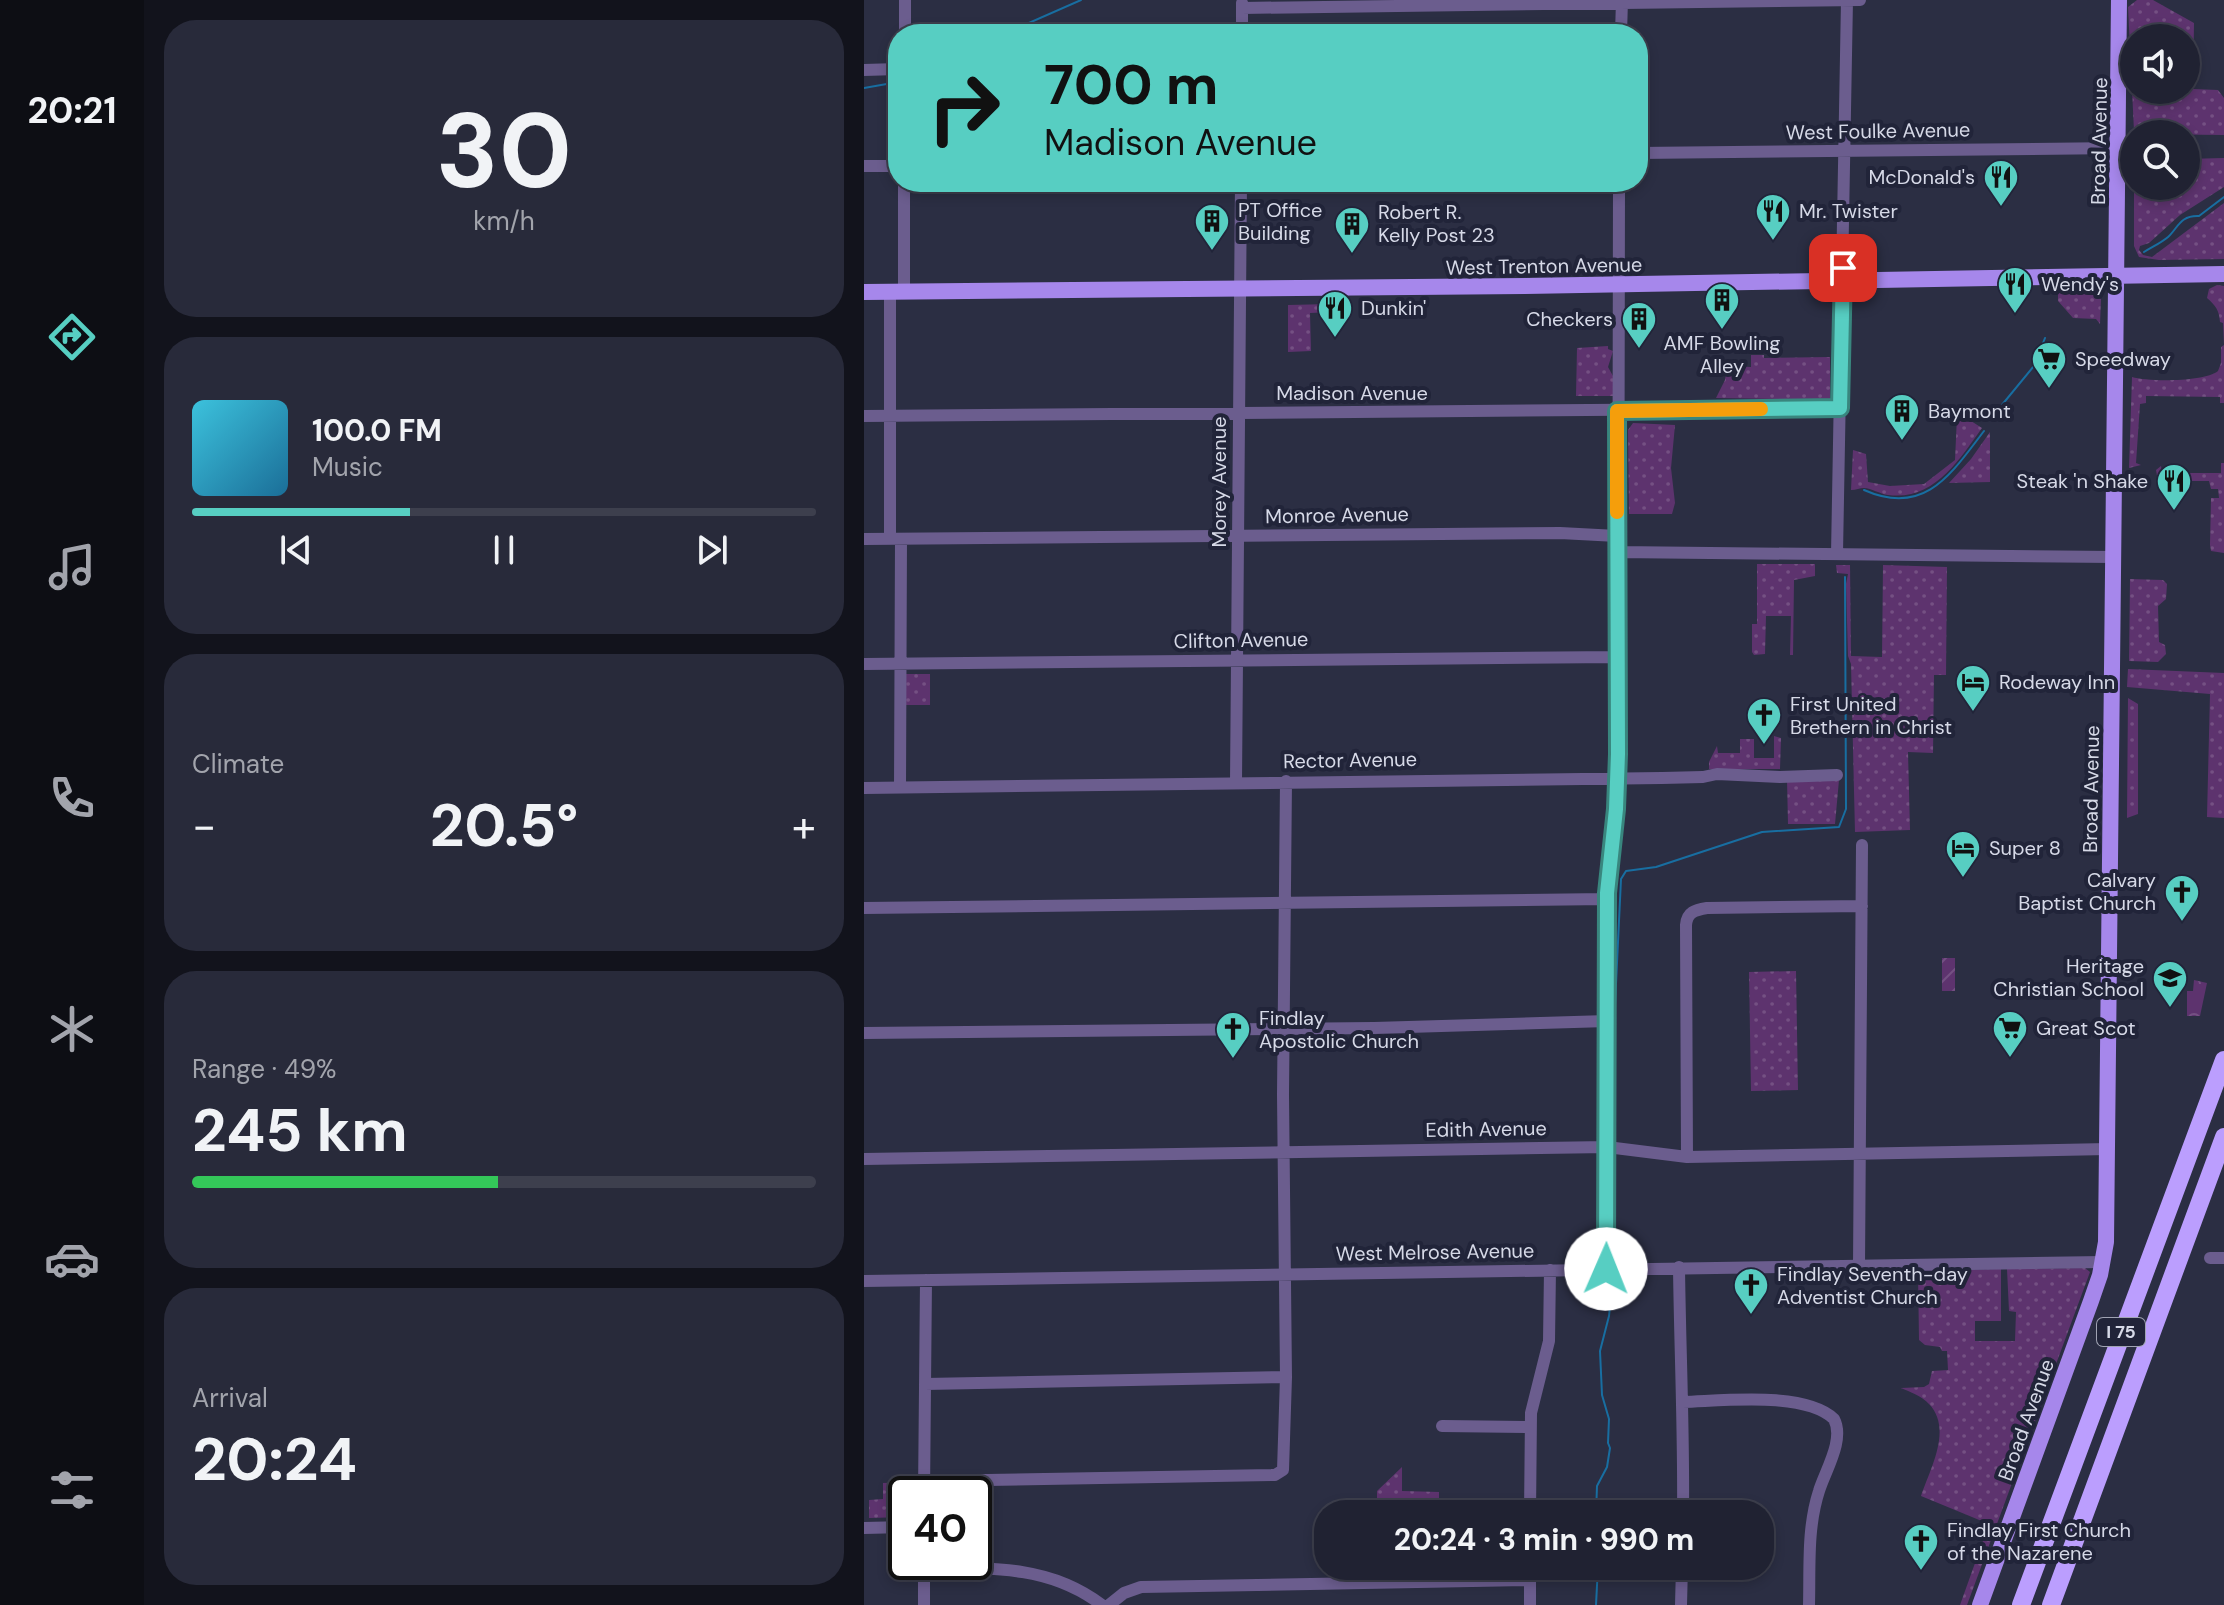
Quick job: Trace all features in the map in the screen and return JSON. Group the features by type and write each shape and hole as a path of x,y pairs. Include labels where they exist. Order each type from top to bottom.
{"highway":[{"name":"I 75","path":"2021,1605 2224,1060"},
{"name":"I 75","path":"2051,1605 2224,1137"}],"main road":[{"name":"Broad Avenue","path":"1980,1605 2091,1301 2103,1262 2107,1230 2119,0"},
{"name":"West Trenton Avenue","path":"864,292 1618,285 2224,274"}],"street":[{"path":"905,0 905,24"},
{"path":"1837,554 1847,0"},
{"path":"1242,4 1860,0"},
{"path":"1621,24 1622,2"},
{"path":"864,70 888,69"},
{"name":"West Foulke Avenue","path":"1648,153 2119,148"},
{"path":"864,166 888,166"},
{"path":"900,788 903,602 895,539 890,416 903,192"},
{"name":"Morey Avenue","path":"1236,782 1241,192"},
{"path":"1606,1269 1607,899 1617,779 1619,192"},
{"name":"Madison Avenue","path":"864,416 1840,408"},
{"name":"Monroe Avenue","path":"864,539 1565,533 1617,536"},
{"path":"1617,552 2114,557"},
{"name":"Clifton Avenue","path":"864,664 1618,657"},
{"name":"Rector Avenue","path":"864,788 1617,779 1717,774 1780,777 1837,775"},
{"path":"992,1485 1275,1475 1281,1472 1285,1461 1286,1377 1286,781"},
{"path":"1859,1265 1862,845"},
{"path":"864,908 1607,899"},
{"path":"1687,1157 1686,925 1690,914 1707,908 1862,906"},
{"path":"864,1033 1284,1029 1607,1021"},
{"name":"Edith Avenue","path":"864,1159 1607,1147 1687,1157 2108,1149"},
{"path":"2210,1258 2224,1258"},
{"name":"West Melrose Avenue","path":"864,1281 2103,1262"},
{"path":"1679,1267 1683,1500"},
{"path":"1530,1500 1532,1400 1546,1361 1549,1341 1550,1270"},
{"path":"924,1476 926,1280"},
{"path":"925,1384 1286,1377"},
{"path":"1683,1402 1795,1403 1819,1409 1834,1419 1838,1436 1811,1524 1809,1605"},
{"path":"1442,1426 1530,1427"},
{"path":"864,1528 888,1527"},
{"path":"992,1568 1038,1573 1073,1586 1102,1605"},
{"path":"924,1580 924,1605"},
{"path":"1109,1605 1124,1593 1141,1587 1530,1580 1530,1605"},
{"path":"1681,1605 1682,1580"}],"green space":[{"path":"2137,0 2153,0 2194,23 2194,24 2129,24 2128,7"},
{"path":"2200,89 2218,90 2224,98 2224,135 2200,135 2200,120 2133,120 2133,104 2200,104"},
{"path":"2224,158 2224,187 2180,215 2139,250 2143,255 2152,257 2224,203 2224,259 2159,260 2139,257 2134,246 2134,200 2200,200 2200,159"},
{"path":"2224,286 2224,345 2223,323 2207,298 2209,289"},
{"path":"2093,292 2101,299 2100,324 2096,319 2073,318 2058,301 2058,293"},
{"path":"1331,304 1331,312 1310,313 1311,351 1288,352 1288,305"},
{"path":"2224,345 2224,403 2220,403 2220,397 2146,396 2146,403 2140,404 2136,463 2141,465 2129,468 2132,377 2176,380 2211,375 2218,371 2221,347"},
{"path":"1608,346 1613,351 1608,367 1613,376 1613,396 1576,396 1577,348"},
{"path":"1751,355 1764,355 1764,358 1830,357 1830,400 1716,398 1725,380 1727,366 1751,367"},
{"path":"1960,414 1982,428 1954,465 1932,485 1904,495 1888,495 1867,488 1851,490 1853,450 1866,454 1868,482 1890,486 1924,484 1955,460 1957,416"},
{"path":"1633,423 1675,425 1671,468 1675,503 1672,514 1629,514 1628,430"},
{"path":"1990,432 1990,482 1949,483 1971,459"},
{"path":"2221,463 2224,463 2224,553 2211,551 2210,545 2211,498 2219,498 2218,489 2211,489 2209,481 2159,481 2159,486 2156,470 2161,466 2162,473 2221,473"},
{"path":"1757,564 1815,564 1815,576 1794,580 1793,655 1790,655 1791,616 1766,616 1765,654 1754,655 1752,652 1752,624 1757,624"},
{"path":"1836,565 1850,565 1851,656 1882,657 1883,565 1947,567 1946,675 1934,675 1933,753 1908,752 1910,830 1855,832 1848,574 1837,573"},
{"path":"2130,579 2163,580 2167,584 2166,599 2158,606 2159,642 2165,645 2166,654 2158,662 2129,661"},
{"path":"2128,669 2224,673 2224,818 2207,817 2210,694 2127,687"},
{"path":"906,674 930,674 930,705 906,705"},
{"path":"2128,698 2138,704 2138,814 2127,818"},
{"path":"1774,736 1781,738 1780,769 1709,769 1717,746 1718,753 1740,753 1740,739 1754,739 1754,758 1774,758"},
{"path":"1787,779 1839,780 1835,824 1788,824"},
{"path":"1942,958 1955,958 1955,991 1942,991"},
{"path":"1796,971 1798,1090 1751,1091 1749,972"},
{"path":"2194,980 2207,983 2200,1016 2187,1016 2187,991 2193,991"},
{"path":"2085,1268 2090,1272 1967,1605 1960,1605 1989,1524 1921,1496 1934,1462 1939,1425 1936,1414 1926,1401 1901,1388 1924,1387 1929,1384 1932,1371 1948,1370 1947,1351 1925,1345 1919,1340 1918,1271 2001,1269 2001,1321 1975,1321 1975,1341 2015,1341 2016,1312 2009,1311 2007,1269"},
{"path":"1402,1467 1402,1491 1439,1492 1439,1500 1377,1500 1377,1491"},
{"path":"883,1483 888,1483 888,1517 869,1518 869,1500 883,1499"}],"waterway":[{"path":"1027,24 1081,0"},
{"path":"864,88 888,84"},
{"path":"2144,252 2168,237 2183,220 2199,216 2224,197"},
{"path":"1992,417 2034,366 2045,338"},
{"path":"1864,490 1885,497 1920,495 1948,476 1984,431"},
{"path":"1614,1134 1615,1005 1621,879 1626,871 1656,867 1762,832 1839,827 1846,809 1845,577"},
{"path":"1614,1159 1614,1256"},
{"path":"1596,1500 1597,1486 1607,1467 1610,1448 1609,1419 1602,1395 1600,1351 1609,1316 1613,1277"},
{"path":"1596,1605 1597,1580"}],"slow traffic":[{"path":"1617,512 1617,411 1761,409"}],"place":[{"name":"McDonald's","path":"2001,208"},
{"name":"Mr. Twister","path":"1773,242"},
{"name":"PT Office Building","path":"1212,252"},
{"name":"Robert R. Kelly Post 23","path":"1352,255"},
{"name":"Wendy's","path":"2015,315"},
{"name":"AMF Bowling Alley","path":"1722,331"},
{"name":"Dunkin'","path":"1335,339"},
{"name":"Checkers","path":"1639,350"},
{"name":"Speedway","path":"2049,390"},
{"name":"Baymont","path":"1902,442"},
{"name":"Steak 'n Shake","path":"2174,512"},
{"name":"Rodeway Inn","path":"1973,713"},
{"name":"First United Brethern in Christ","path":"1764,746"},
{"name":"Super 8","path":"1963,879"},
{"name":"Calvary Baptist Church","path":"2182,923"},
{"name":"Heritage Christian School","path":"2170,1009"},
{"name":"Great Scot","path":"2010,1059"},
{"name":"Findlay Apostolic Church","path":"1233,1060"},
{"name":"Findlay Seventh-day Adventist Church","path":"1751,1316"},
{"name":"Findlay First Church of the Nazarene","path":"1921,1572"}],"route":[{"path":"1606,1269 1607,893 1618,754 1617,411 1840,408 1843,268"}]}
